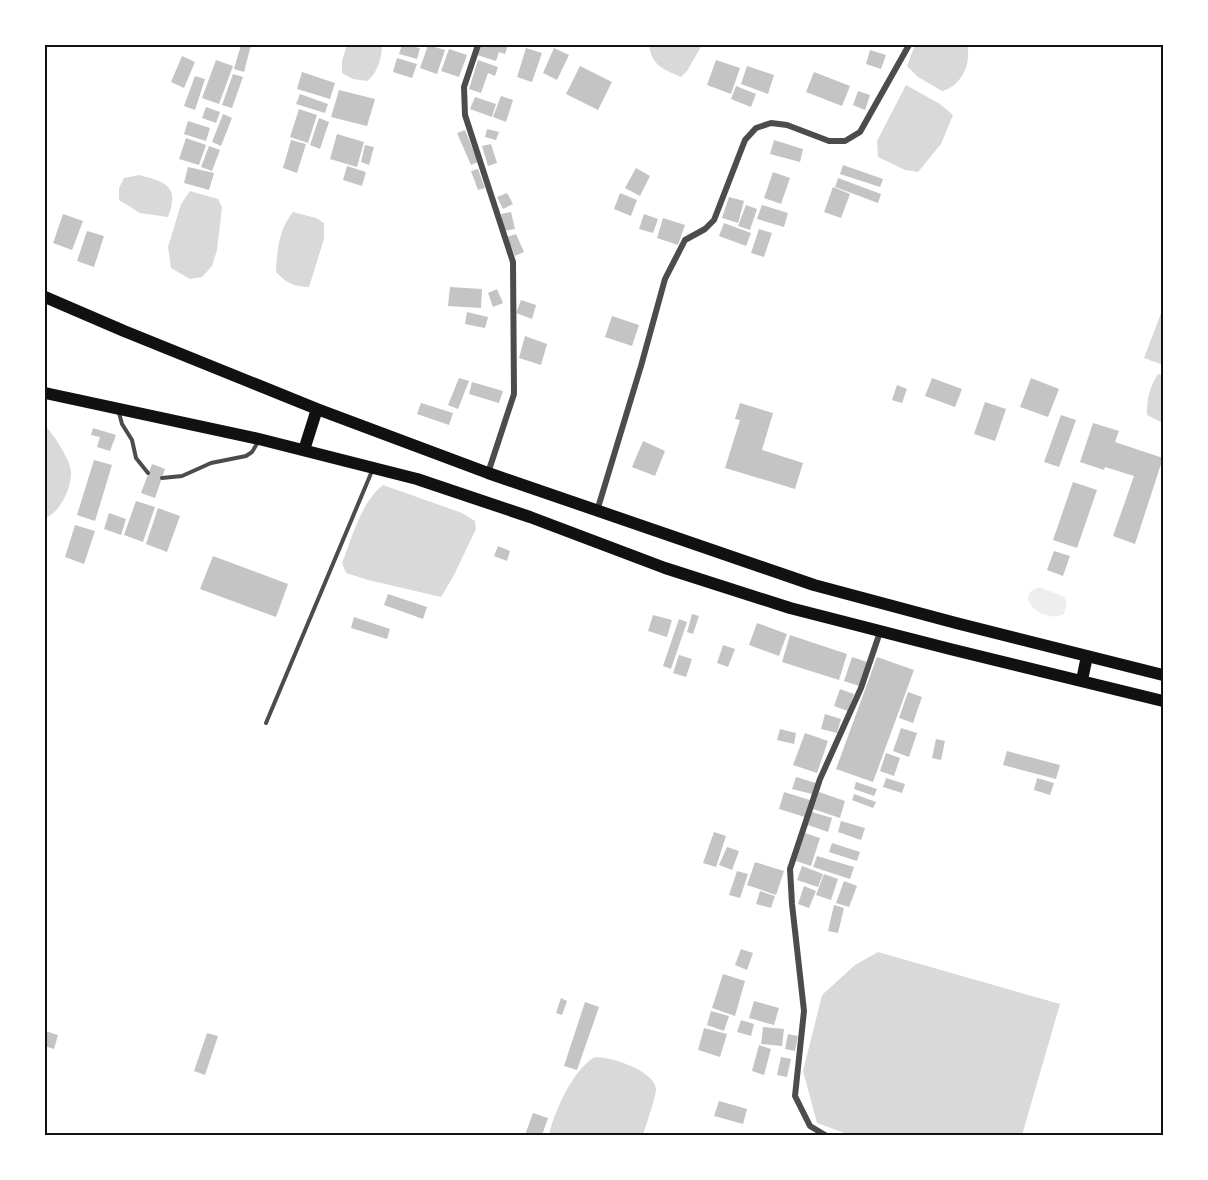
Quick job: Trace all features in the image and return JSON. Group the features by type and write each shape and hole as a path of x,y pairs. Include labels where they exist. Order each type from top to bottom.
{"highway":[{"path":"45,297 317,409 488,473 814,585 1163,675"},
{"path":"45,393 260,439 417,479 530,517 665,568 790,608 1163,701"},
{"path":"304,450 317,409"},
{"path":"1082,680 1087,656"}],"street":[{"path":"478,45 464,87 465,115 513,262 514,394 488,473"},
{"path":"597,511 665,279 685,240 705,229 714,220 745,140 756,128 771,123 787,125 829,141 845,141 860,132 909,45"},
{"path":"825,1135 810,1126 795,1096 804,1011 790,869 820,779 861,688 881,631"}],"lane":[{"path":"118,408 122,424 132,440 136,458 148,473"},
{"path":"162,478 182,476 211,463 246,456 252,452 260,439"},
{"path":"266,723 374,468"}],"shaded area":[{"path":"347,45 382,45 378,65 374,74 367,81 353,79 342,73 342,61"},
{"path":"649,45 702,45 681,77 659,66 650,52"},
{"path":"915,45 967,45 968,60 960,79 942,91 918,77 907,66"},
{"path":"906,85 940,104 953,115 941,144 918,172 905,170 878,157 877,141"},
{"path":"139,175 157,180 168,187 172,198 168,217 140,213 119,200 119,188 124,178"},
{"path":"190,191 218,199 222,207 217,250 212,266 202,277 190,279 171,268 168,247 181,204"},
{"path":"293,212 316,218 324,223 324,239 309,287 290,283 276,272 282,233"},
{"path":"1163,308 1163,365 1144,358"},
{"path":"1158,374 1163,376 1163,423 1147,415 1149,393"},
{"path":"45,426 68,460 71,477 61,505 45,518"},
{"path":"383,485 462,513 475,521 476,529 441,597 346,573 342,563 358,521 375,492"},
{"path":"1040,587 1064,597 1067,603 1064,614 1048,616 1033,608 1028,596"},
{"path":"878,952 1060,1004 1022,1135 850,1135 817,1123 803,1071 822,995 855,965"},
{"path":"595,1057 611,1059 631,1066 648,1076 653,1082 656,1093 643,1135 549,1135 560,1103 572,1081 579,1071"}],"building":[{"path":"241,45 251,45 244,72 234,69"},
{"path":"402,45 420,48 417,59 399,54"},
{"path":"428,45 445,50 437,74 420,68"},
{"path":"481,45 508,45 505,54 499,52 496,61 477,55"},
{"path":"526,48 542,53 532,82 517,77"},
{"path":"554,48 569,55 557,80 543,73"},
{"path":"449,49 467,55 459,77 441,71"},
{"path":"870,50 886,55 881,69 866,64"},
{"path":"182,56 195,62 184,88 171,82"},
{"path":"397,58 417,64 412,78 393,72"},
{"path":"216,60 233,66 219,104 202,98"},
{"path":"478,60 498,67 495,76 488,73 481,93 469,89"},
{"path":"716,60 740,68 731,94 707,85"},
{"path":"580,66 612,82 598,110 566,94"},
{"path":"747,66 774,75 768,94 741,84"},
{"path":"302,72 335,83 330,99 297,89"},
{"path":"814,72 850,86 842,106 806,92"},
{"path":"233,74 243,77 232,108 222,105"},
{"path":"195,76 205,79 195,110 184,106"},
{"path":"736,86 756,94 751,107 731,99"},
{"path":"339,90 375,99 367,126 331,117"},
{"path":"858,91 870,95 865,110 853,105"},
{"path":"300,94 328,104 325,113 296,104"},
{"path":"501,96 513,100 506,122 493,117"},
{"path":"475,97 496,104 492,117 470,109"},
{"path":"206,107 220,112 216,123 202,118"},
{"path":"299,109 317,115 308,143 290,137"},
{"path":"223,114 232,118 221,146 212,142"},
{"path":"319,118 329,122 320,149 310,145"},
{"path":"188,121 210,128 206,141 184,134"},
{"path":"487,129 499,132 496,140 485,137"},
{"path":"465,130 478,162 471,165 457,133"},
{"path":"337,134 364,142 357,167 330,159"},
{"path":"186,138 206,145 199,165 179,159"},
{"path":"291,140 306,144 297,173 283,168"},
{"path":"774,140 803,149 800,162 770,154"},
{"path":"491,144 497,163 488,166 482,146"},
{"path":"365,145 374,147 369,165 361,162"},
{"path":"209,146 220,150 212,171 201,167"},
{"path":"843,165 883,179 880,187 840,174"},
{"path":"347,166 366,172 362,186 343,180"},
{"path":"188,167 214,173 209,190 184,183"},
{"path":"636,168 650,176 640,196 625,188"},
{"path":"478,169 485,188 478,190 471,171"},
{"path":"773,172 790,178 781,204 764,198"},
{"path":"838,178 881,194 878,203 835,187"},
{"path":"833,187 850,194 841,218 824,212"},
{"path":"507,193 513,204 503,209 497,197"},
{"path":"620,193 637,200 631,216 614,209"},
{"path":"729,197 744,201 738,223 722,218"},
{"path":"746,205 757,209 750,230 738,226"},
{"path":"762,205 788,213 784,227 757,219"},
{"path":"511,212 515,229 504,231 501,214"},
{"path":"63,214 83,221 72,250 53,243"},
{"path":"644,214 658,219 653,233 639,229"},
{"path":"663,218 685,225 678,245 657,238"},
{"path":"724,223 751,233 746,246 719,236"},
{"path":"759,229 772,233 764,257 751,253"},
{"path":"87,231 104,236 94,267 77,261"},
{"path":"516,234 524,252 515,256 507,237"},
{"path":"450,287 482,289 481,308 448,306"},
{"path":"497,289 503,303 493,307 488,293"},
{"path":"521,300 536,305 532,319 516,313"},
{"path":"467,312 488,317 485,328 465,324"},
{"path":"612,316 639,325 632,346 605,337"},
{"path":"525,336 547,344 541,365 519,358"},
{"path":"459,378 469,381 458,409 448,405"},
{"path":"932,378 962,389 955,407 925,396"},
{"path":"1031,378 1059,389 1048,417 1020,407"},
{"path":"472,382 503,391 499,403 469,394"},
{"path":"897,385 907,389 902,403 892,400"},
{"path":"985,402 1006,409 995,441 974,434"},
{"path":"421,403 453,413 449,425 417,414"},
{"path":"740,403 773,413 762,450 803,463 795,489 725,468 740,420 735,419"},
{"path":"1061,415 1076,420 1059,467 1044,462"},
{"path":"1093,423 1119,431 1115,442 1163,458 1135,544 1113,536 1134,476 1080,462"},
{"path":"93,428 116,435 110,451 97,447 100,437 91,435"},
{"path":"643,441 665,451 655,476 632,467"},
{"path":"94,460 112,465 95,521 77,515"},
{"path":"152,464 165,469 155,498 141,493"},
{"path":"1073,482 1097,490 1077,548 1053,540"},
{"path":"136,501 155,507 143,542 124,535"},
{"path":"158,508 180,516 167,552 146,544"},
{"path":"109,513 126,519 121,535 104,529"},
{"path":"75,525 95,531 84,564 65,557"},
{"path":"498,546 510,551 507,561 494,556"},
{"path":"1054,551 1070,556 1063,576 1047,570"},
{"path":"213,556 288,584 276,617 200,589"},
{"path":"388,594 427,607 423,619 384,605"},
{"path":"692,614 699,616 693,634 687,632"},
{"path":"653,615 672,620 667,637 648,631"},
{"path":"354,617 390,629 387,639 351,628"},
{"path":"679,619 687,622 671,669 663,666"},
{"path":"757,623 787,634 779,656 749,645"},
{"path":"790,635 847,654 839,680 782,662"},
{"path":"723,645 735,649 728,667 717,663"},
{"path":"679,655 692,659 686,677 673,673"},
{"path":"852,657 867,662 859,686 844,681"},
{"path":"877,657 914,670 873,782 836,769"},
{"path":"840,689 854,694 848,711 834,706"},
{"path":"908,692 922,697 913,723 899,718"},
{"path":"825,714 841,719 837,733 821,729"},
{"path":"901,728 917,733 909,757 893,751"},
{"path":"780,729 796,733 794,744 777,740"},
{"path":"805,733 828,741 817,773 793,765"},
{"path":"936,739 945,741 941,760 932,758"},
{"path":"1007,751 1060,765 1056,779 1003,765"},
{"path":"886,753 900,758 894,776 880,771"},
{"path":"796,777 816,783 812,794 792,789"},
{"path":"886,778 905,784 902,793 883,787"},
{"path":"1037,778 1054,783 1050,795 1034,790"},
{"path":"856,782 877,789 874,796 854,789"},
{"path":"784,792 810,800 805,817 779,809"},
{"path":"819,792 845,801 840,818 813,809"},
{"path":"854,794 876,802 873,808 852,800"},
{"path":"812,812 832,818 828,832 808,825"},
{"path":"841,821 865,828 861,840 838,832"},
{"path":"714,832 726,836 716,867 703,863"},
{"path":"805,833 820,838 811,866 796,861"},
{"path":"832,843 860,852 857,861 829,852"},
{"path":"727,847 739,851 732,870 719,865"},
{"path":"817,856 854,867 850,879 813,867"},
{"path":"755,862 784,871 776,895 747,885"},
{"path":"802,866 823,874 818,887 797,880"},
{"path":"737,871 748,874 740,898 729,895"},
{"path":"824,874 838,879 831,900 816,895"},
{"path":"844,881 857,886 849,907 836,903"},
{"path":"804,886 816,891 809,908 798,904"},
{"path":"760,891 775,896 771,908 756,904"},
{"path":"834,905 844,908 838,933 828,931"},
{"path":"741,949 753,953 747,970 735,965"},
{"path":"723,974 745,981 735,1016 712,1008"},
{"path":"561,998 567,1001 562,1015 556,1013"},
{"path":"754,1001 779,1008 774,1025 749,1018"},
{"path":"585,1002 599,1007 577,1070 564,1066"},
{"path":"711,1011 729,1016 724,1031 707,1025"},
{"path":"741,1020 754,1024 751,1036 737,1032"},
{"path":"763,1027 784,1029 782,1046 761,1044"},
{"path":"704,1028 727,1034 720,1057 698,1050"},
{"path":"45,1031 58,1035 54,1049 45,1046"},
{"path":"207,1033 218,1036 205,1075 194,1071"},
{"path":"788,1034 798,1036 795,1051 785,1049"},
{"path":"759,1045 771,1049 764,1075 752,1071"},
{"path":"781,1057 791,1059 787,1077 777,1075"},
{"path":"719,1101 747,1109 743,1124 714,1116"},
{"path":"533,1113 548,1118 542,1135 525,1135"}]}
